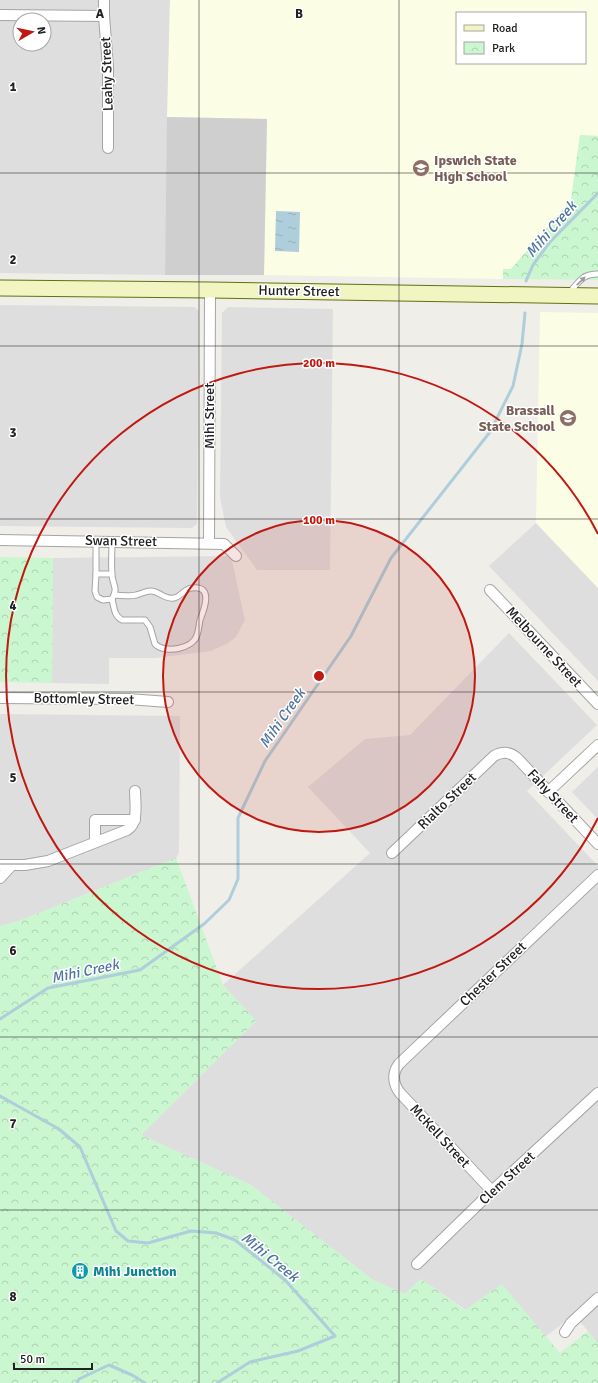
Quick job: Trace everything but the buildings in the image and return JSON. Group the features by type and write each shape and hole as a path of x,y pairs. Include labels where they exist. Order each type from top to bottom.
{"main road":[{"name":"Hunter Street","path":"0,288 598,296"}],"street":[{"name":"Leahy Street","path":"104,0 108,67 108,148"},
{"path":"0,16 104,16"},
{"name":"Mihi Street","path":"209,543 210,290"},
{"name":"Swan Street","path":"0,540 224,544 236,556"},
{"name":"Melbourne Street","path":"490,590 598,704"},
{"name":"Bottomley Street","path":"0,698 128,699 168,702"},
{"path":"548,792 598,745"},
{"name":"Rialto Street","path":"392,853 494,756 501,752 505,752"},
{"name":"Fahy Street","path":"505,752 514,755 598,844"},
{"path":"0,865 25,865 48,861 130,828 135,820 136,791"},
{"path":"95,842 95,820 135,820"},
{"path":"0,878 12,865"},
{"name":"Chester Street","path":"394,1077 395,1070 399,1064 598,875"},
{"name":"McKell Street","path":"394,1077 400,1093 492,1191"},
{"name":"Clem Street","path":"417,1264 492,1191 598,1093"},
{"path":"566,1332 571,1323 598,1298"}],"lane":[{"path":"567,295 584,277 590,274 598,274"},
{"path":"96,541 95,591 97,597 103,600 113,597 136,595 143,592 153,591 167,598 173,598 180,596 190,588 202,589 207,600 197,636 188,646 182,648 163,649 155,644 150,627 145,620 119,619 115,611 113,597 115,582 112,574 112,541"},
{"path":"96,574 112,574"}],"shaded area":[{"path":"0,0 170,0 165,275 0,273"},
{"name":"Ipswich State High School","path":"170,0 598,0 598,136 580,135 571,200 511,269 503,269 503,279 264,275 267,119 167,117"},
{"path":"167,117 267,119 264,275 165,275"},
{"path":"0,305 194,307 199,311 197,524 192,528 0,526"},
{"path":"228,307 333,309 330,570 257,570 226,527 220,497 222,313"},
{"name":"Brassall State School","path":"540,312 598,313 598,588 536,523"},
{"path":"536,523 598,588 598,681 489,566"},
{"path":"231,556 245,620 236,637 228,643 211,651 156,658 109,658 109,684 52,683 53,558"},
{"path":"509,633 597,725 527,791 598,866 598,1344 574,1315 545,1337 502,1285 466,1310 421,1279 405,1294 373,1280 251,1185 141,1135 256,1021 223,985 370,853 308,787 365,739 410,735"},
{"path":"0,714 180,716 179,853 176,858 19,921 0,926"},
{"path":"598,767 598,819 572,792"}],"green space":[{"path":"580,135 598,136 598,280 503,279 503,269 511,269 571,200"},
{"path":"0,557 53,558 52,683 0,682"},
{"path":"176,858 223,985 256,1021 141,1135 251,1185 373,1280 405,1294 421,1279 465,1310 502,1284 560,1353 588,1331 598,1344 598,1383 0,1383 0,926 19,921"}],"water":[{"path":"276,211 300,212 299,252 275,251"}],"waterway":[{"name":"Mihi Creek","path":"526,281 533,265 549,243 598,193"},
{"name":"Mihi Creek","path":"0,1019 48,988 140,970 204,924 229,900 238,879 238,818 265,761 351,636 391,558 490,432 513,386 522,344 525,313"},
{"name":"Mihi Creek","path":"0,1096 59,1129 80,1147 116,1231 128,1241 148,1243 191,1231 216,1233 235,1240 285,1280 335,1336 298,1351 250,1362 217,1383"},
{"name":"Mihi Creek","path":"77,1383 79,1379 109,1365 132,1375 145,1383"}],"place":[{"name":"Ipswich State High School","path":"421,168"},
{"name":"Brassall State School","path":"568,418"},
{"name":"Mihi Junction","path":"80,1271"}]}
